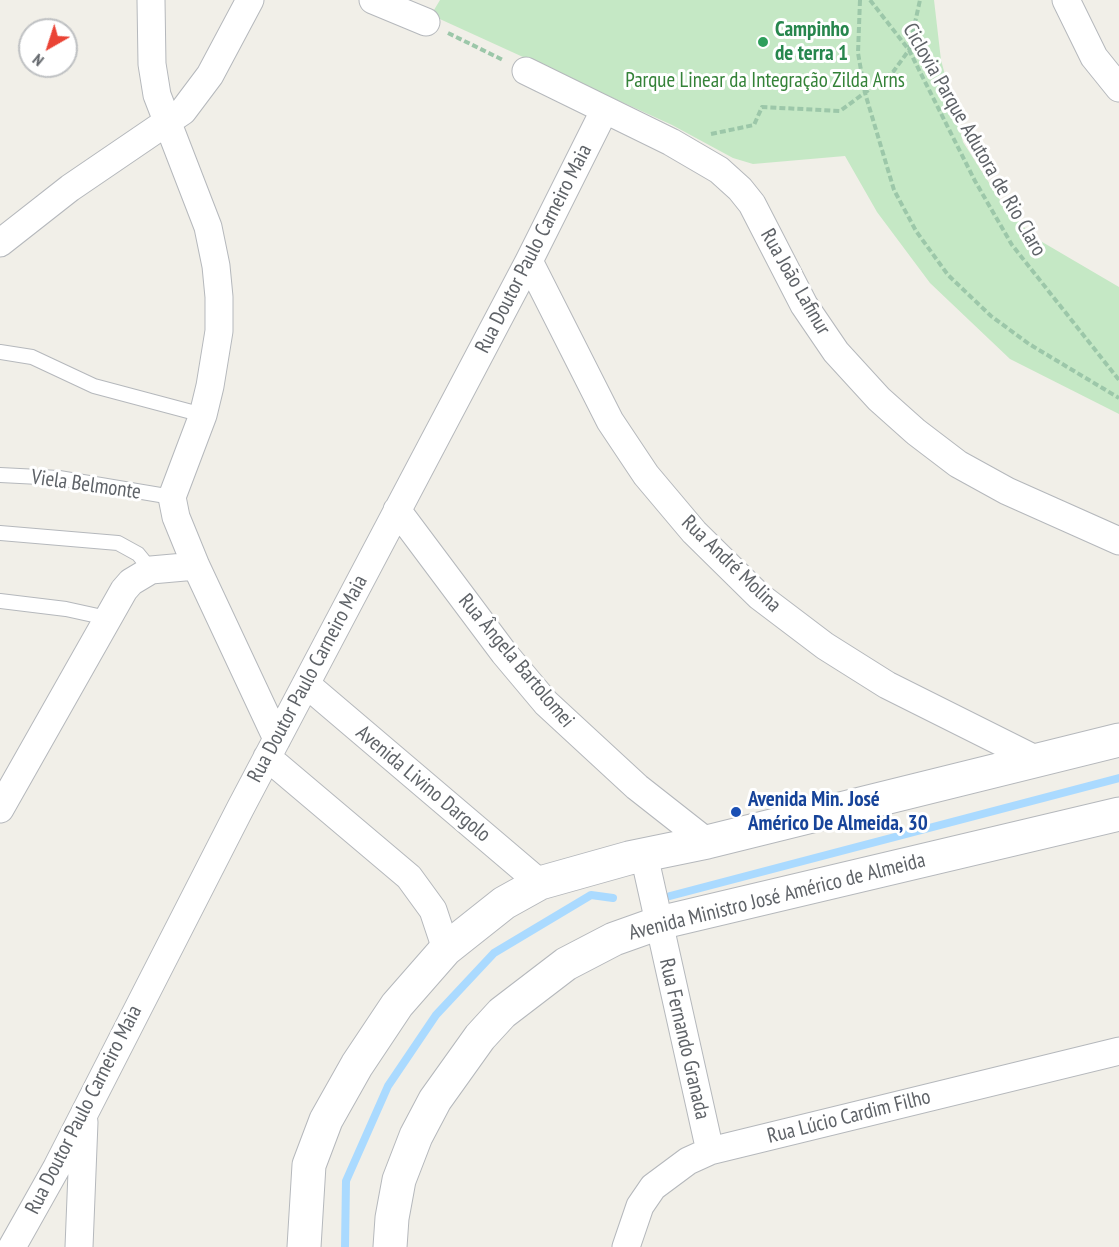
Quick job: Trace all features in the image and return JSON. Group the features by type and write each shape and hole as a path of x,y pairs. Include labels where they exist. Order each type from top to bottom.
{"street":[{"path":"151,0 152,64 166,124 208,227 216,266 219,331 203,415 172,497 176,517 272,748 409,877 433,910 446,949"},
{"path":"0,243 70,188 183,111 210,75 250,0"},
{"path":"373,0 426,22"},
{"path":"1066,0 1094,57 1119,88"},
{"name":"Rua João Lafinur","path":"526,71 671,142 719,170 740,189 752,204 804,306 836,352 879,399 916,432 958,464 1007,491 1119,542"},
{"name":"Rua Doutor Paulo Carneiro Maia","path":"12,1247 529,261 604,111"},
{"name":"Rua André Molina","path":"529,261 610,421 646,475 694,532 759,596 825,645 886,685 1039,761"},
{"name":"Rua Ângela Bartolomei","path":"397,510 504,653 546,702 637,787 707,842"},
{"path":"0,809 9,775 106,618 131,582 151,570 196,566"},
{"name":"Avenida Livino Dargolo","path":"306,684 540,883"},
{"path":"304,1247 309,1165 326,1120 357,1065 398,1005 446,949 486,915 540,883 644,855 707,842 1119,740"},
{"name":"Avenida Ministro José Américo de Almeida","path":"390,1247 399,1180 416,1136 435,1100 480,1037 502,1013 566,964 614,939 659,923 1119,814"},
{"name":"Rua Fernando Granada","path":"644,855 710,1151"},
{"name":"Rua Lúcio Cardim Filho","path":"626,1247 640,1206 653,1187 688,1161 710,1151 1119,1051"},
{"path":"79,1247 84,1113"}],"lane":[{"path":"0,352 32,357 94,386 203,415"},
{"name":"Viela Belmonte","path":"0,475 59,478 172,497"},
{"path":"0,533 118,543 138,554 151,570"},
{"path":"0,601 66,609 106,618"}],"path":[{"path":"860,0 858,53 865,93 894,190 915,231 948,275 991,316 1029,344 1119,398"},
{"name":"Ciclovia Parque Adutora de Rio Claro","path":"870,0 909,50 975,181 1012,245 1119,380"},
{"path":"671,142 754,125 762,107 840,111 893,72 909,50 920,0"},
{"path":"426,22 526,71"}],"green space":[{"name":"Parque Linear da Integração Zilda Arns","path":"440,0 934,0 941,60 963,142 1000,200 1032,236 1119,287 1119,414 1010,359 930,283 877,212 845,156 753,164 733,158 672,125 431,15"}],"waterway":[{"path":"670,896 1119,778"},
{"path":"345,1247 346,1181 388,1086 436,1015 494,953 591,895 613,898"}],"place":[{"name":"Campinho de terra 1","path":"763,42"},
{"name":"Avenida Min. José Américo De Almeida, 30","path":"736,812"}]}
